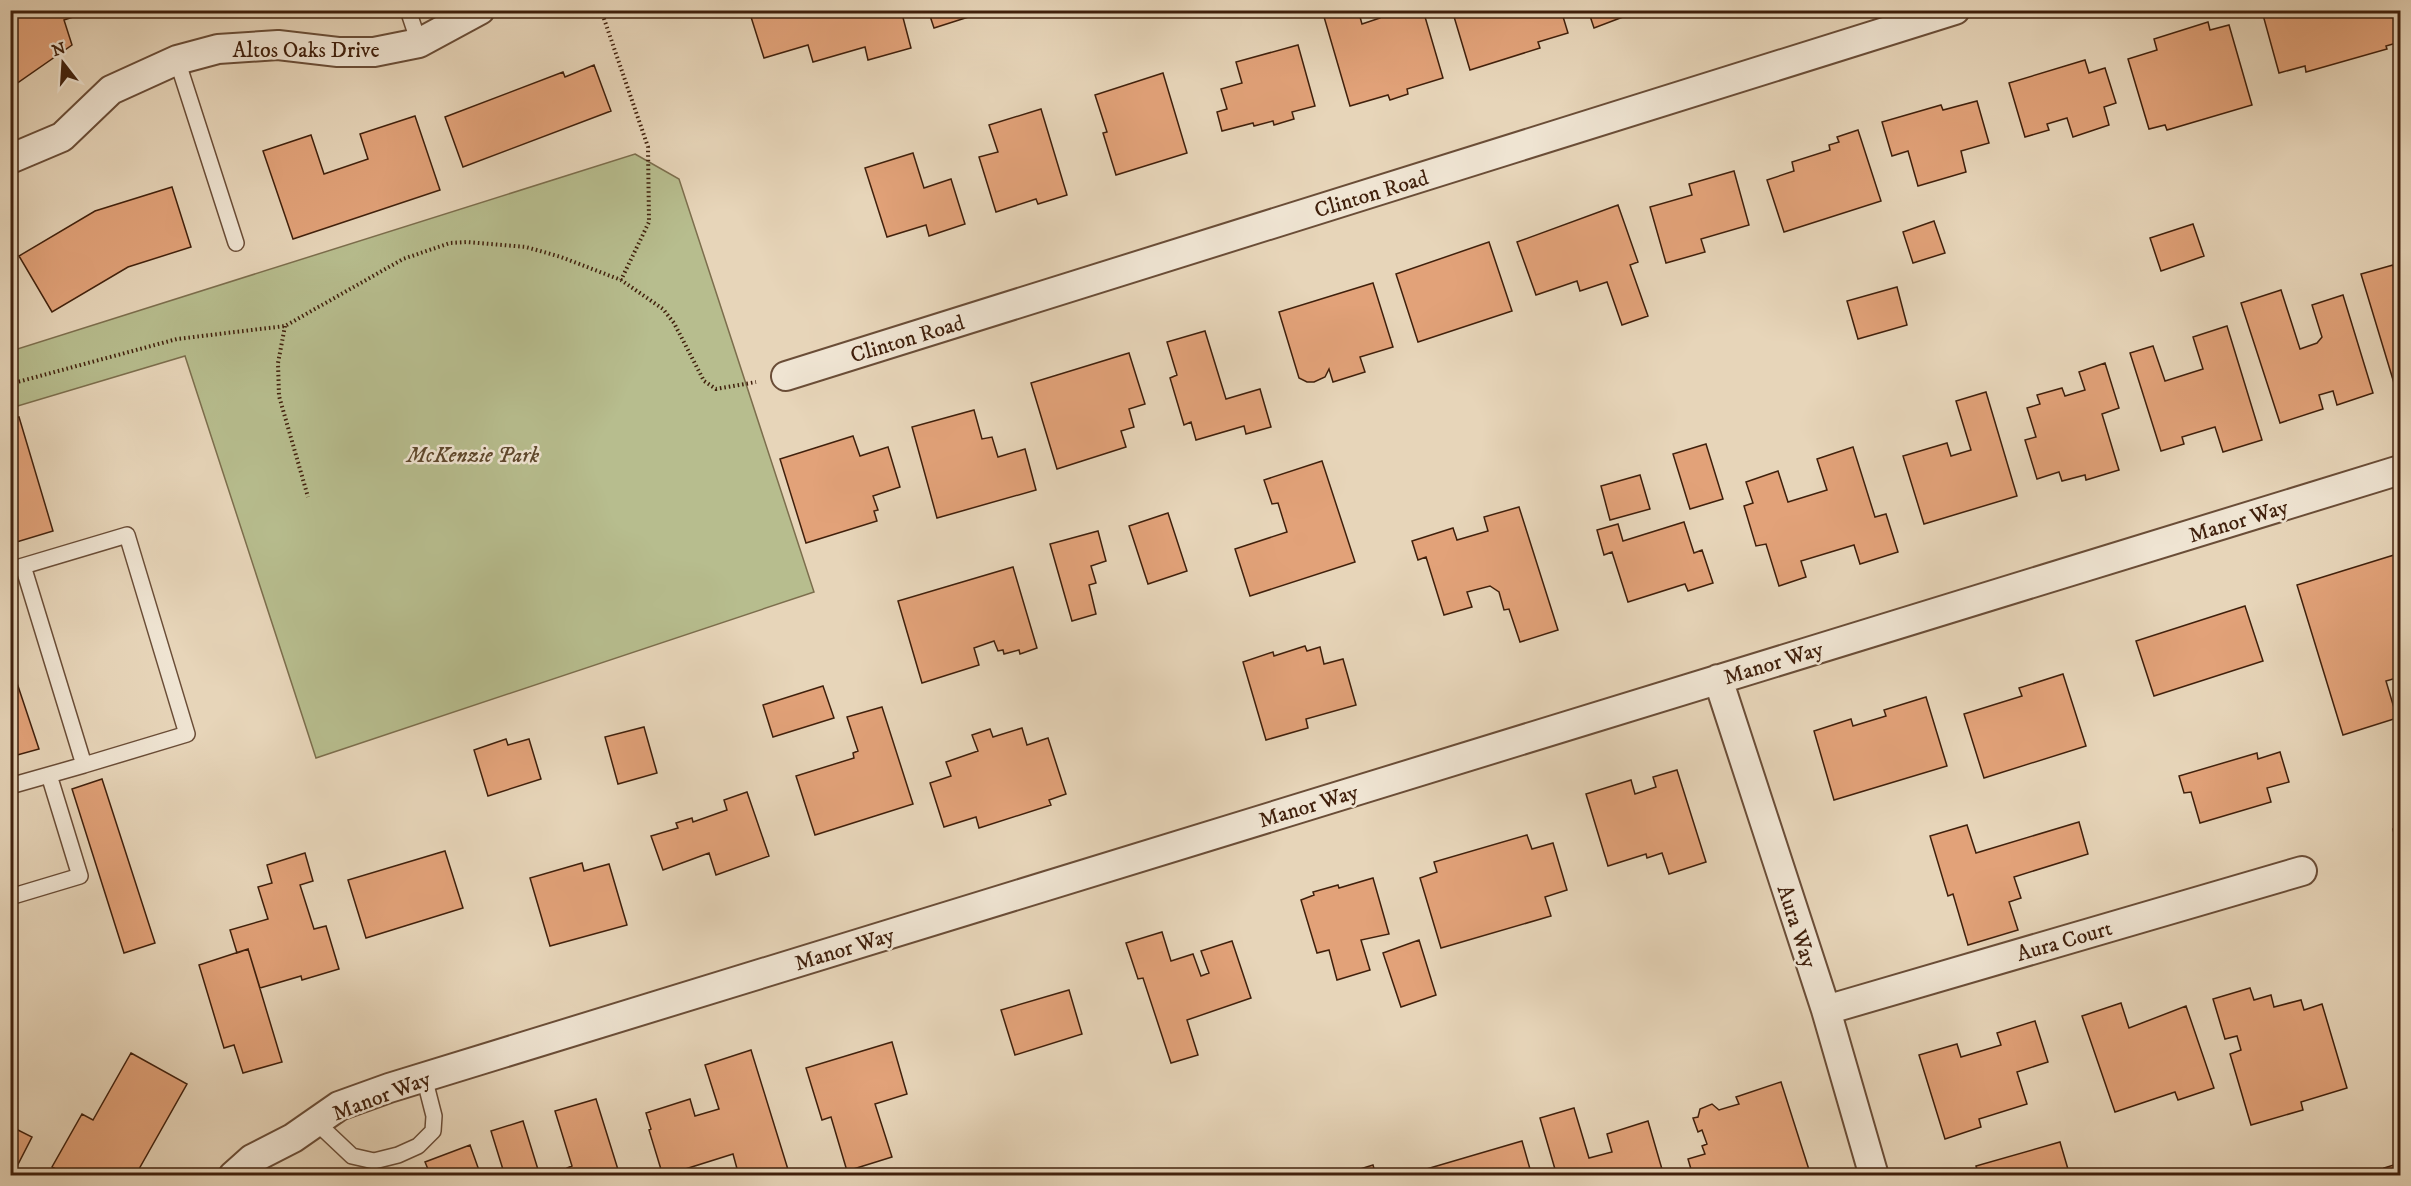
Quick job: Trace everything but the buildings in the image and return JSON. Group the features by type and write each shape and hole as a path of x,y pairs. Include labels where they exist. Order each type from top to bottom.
{"street":[{"name":"Altos Oaks Drive","path":"10,159 62,137 111,90 177,60 218,49 278,45 338,52 374,52 419,43 480,10"},
{"name":"Clinton Road","path":"786,375 1955,10"},
{"name":"Manor Way","path":"233,1176 252,1159 293,1138 339,1106 424,1077 2400,470"},
{"name":"Aura Way","path":"1718,679 1826,1010 1874,1176"},
{"name":"Aura Court","path":"1826,1010 2302,871"}],"lane":[{"path":"408,10 419,43"},
{"path":"177,60 236,243"},
{"path":"10,786 84,765 186,735 127,534 17,568 84,765"},
{"path":"10,897 80,876 49,775"},
{"path":"316,1122 352,1156 374,1161 398,1155 418,1146 433,1131 434,1116 424,1077"}],"path":[{"path":"601,10 648,147 649,222 621,280"},
{"path":"10,384 177,339 285,326 403,259 450,243 467,242 526,247 561,257 621,280 663,309 674,322 704,381 710,387 716,389 740,386 786,375"},
{"path":"285,326 278,363 279,396 308,497"}],"green space":[{"name":"McKenzie Park","path":"635,154 679,179 814,592 316,758 185,356 11,408 11,351"}]}
